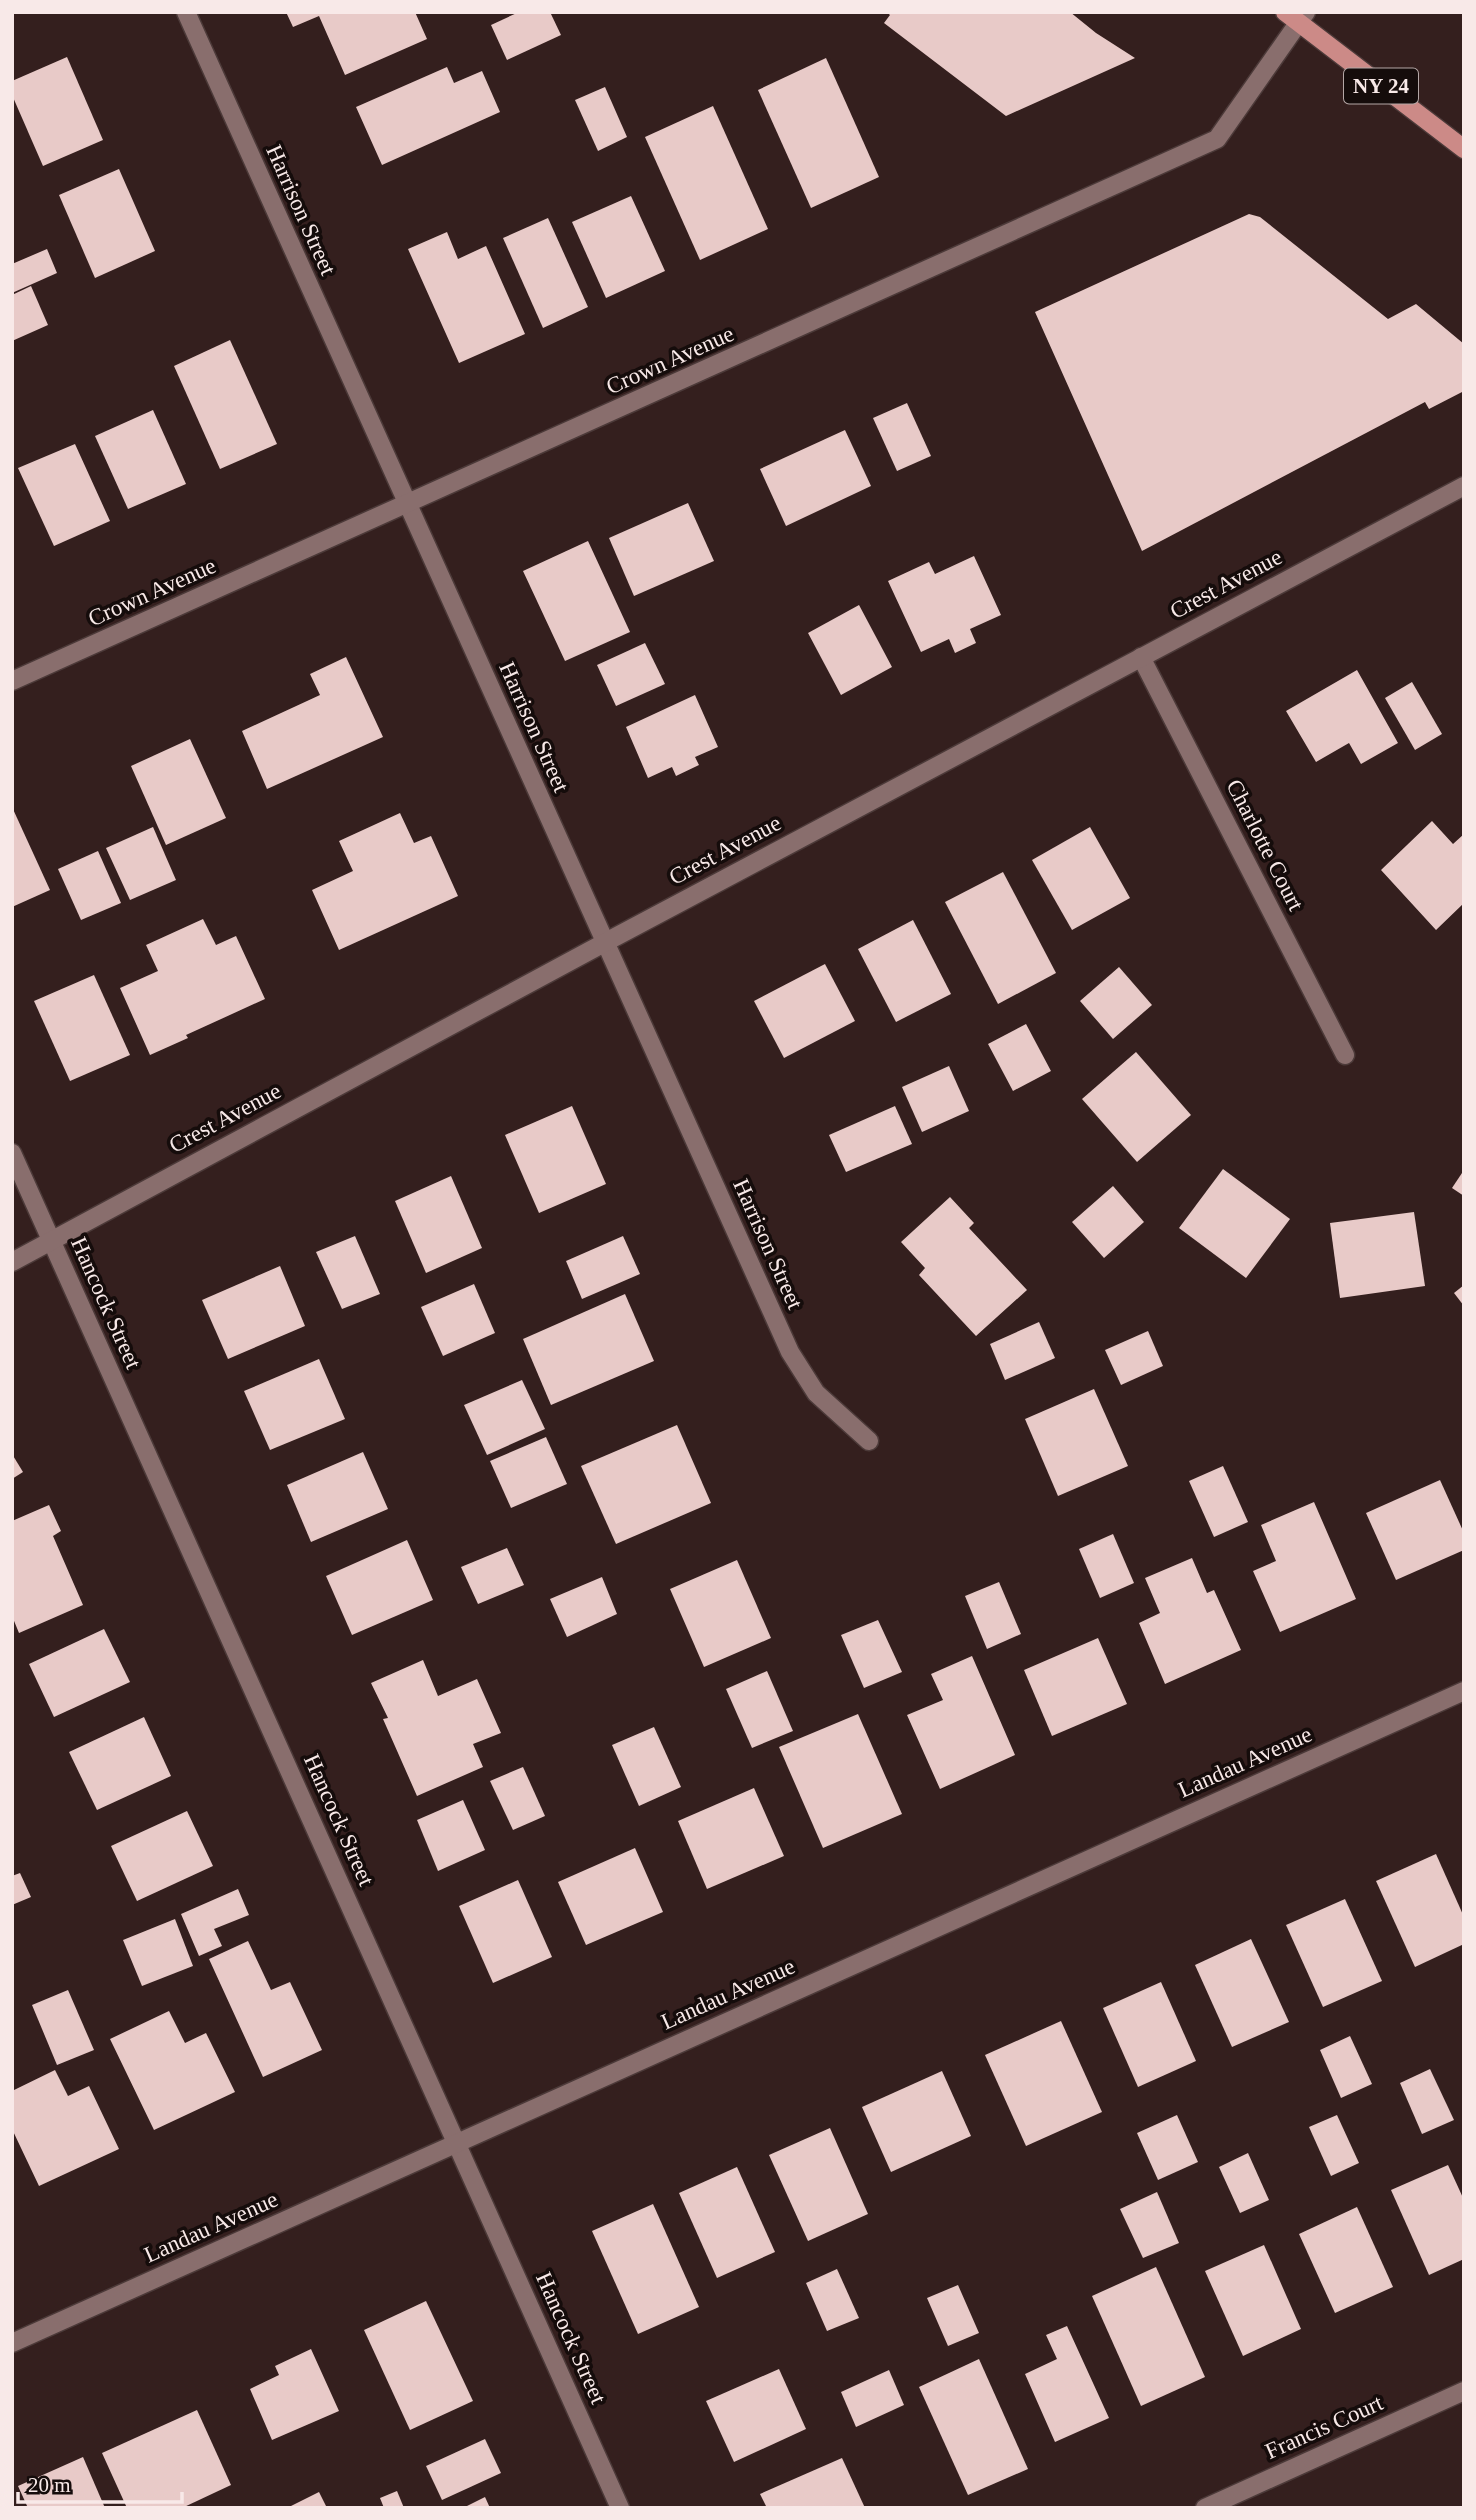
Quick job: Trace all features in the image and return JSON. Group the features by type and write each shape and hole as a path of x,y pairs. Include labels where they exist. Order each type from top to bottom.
{"main road":[{"name":"NY 24","path":"1296,16 1464,149"}],"street":[{"name":"Harrison Street","path":"186,12 790,1352 816,1393 869,1441"},
{"name":"Crown Avenue","path":"12,681 1217,139 1296,16"},
{"name":"Crest Avenue","path":"12,1262 604,943 1464,486"},
{"name":"Charlotte Court","path":"1141,657 1345,1055"},
{"name":"Hancock Street","path":"12,1153 620,2508"},
{"name":"Landau Avenue","path":"12,2343 1464,1691"},
{"name":"Francis Court","path":"1205,2508 1464,2391"}],"building":[{"path":"286,12 415,12 427,39 345,75 319,16 293,27"},
{"path":"519,12 550,12 561,35 507,60 491,25"},
{"path":"887,12 1070,12 1096,33 1135,58 1006,116 884,23 890,15"},
{"path":"67,57 103,140 43,166 12,95 12,81"},
{"path":"826,58 879,177 811,208 758,90"},
{"path":"447,67 454,83 482,71 500,112 382,165 356,107"},
{"path":"605,87 627,137 598,151 575,100"},
{"path":"713,106 768,229 700,260 645,137"},
{"path":"119,169 155,251 95,278 59,195"},
{"path":"631,196 665,271 606,298 572,222"},
{"path":"1249,214 1260,217 1388,319 1416,304 1464,344 1464,391 1429,409 1425,402 1142,551 1035,312"},
{"path":"548,218 588,307 543,328 503,238"},
{"path":"447,232 458,259 486,246 525,334 459,363 408,249"},
{"path":"47,249 57,273 12,293 12,264"},
{"path":"31,286 48,325 12,341 12,295"},
{"path":"230,340 277,444 220,469 174,366"},
{"path":"907,403 931,456 897,471 873,418"},
{"path":"153,410 186,484 128,509 95,436"},
{"path":"845,430 871,486 786,526 760,469"},
{"path":"75,444 110,521 54,546 18,468"},
{"path":"688,503 714,561 634,596 609,538"},
{"path":"588,541 630,632 565,661 523,571"},
{"path":"974,556 1001,615 970,629 976,643 955,653 949,639 921,652 888,581 929,562 935,574"},
{"path":"859,605 892,667 841,695 808,633"},
{"path":"645,643 665,684 616,706 597,665"},
{"path":"346,657 383,737 267,789 242,731 320,695 310,674"},
{"path":"1357,670 1398,743 1361,764 1349,743 1316,762 1286,711"},
{"path":"1412,682 1442,734 1415,750 1385,698"},
{"path":"695,695 718,747 695,757 699,765 676,776 672,767 648,778 626,727"},
{"path":"190,739 226,818 166,845 131,766"},
{"path":"12,807 50,890 12,907"},
{"path":"400,813 414,843 431,836 458,896 339,950 312,890 353,871 339,841"},
{"path":"1432,821 1453,844 1464,834 1464,903 1436,930 1381,870"},
{"path":"153,827 176,880 130,900 106,848"},
{"path":"1090,827 1130,898 1072,930 1032,860"},
{"path":"98,851 121,903 81,920 58,869"},
{"path":"1003,872 1056,973 998,1004 945,902"},
{"path":"203,919 216,945 236,936 265,999 186,1035 188,1038 150,1055 120,988 158,971 146,945"},
{"path":"913,920 951,994 896,1022 858,949"},
{"path":"825,964 855,1021 784,1058 754,1001"},
{"path":"1119,967 1152,1005 1113,1039 1080,1001"},
{"path":"94,975 130,1055 70,1081 34,1001"},
{"path":"1026,1024 1051,1071 1013,1091 988,1044"},
{"path":"1136,1052 1191,1115 1137,1162 1082,1099"},
{"path":"949,1066 969,1111 922,1132 902,1087"},
{"path":"572,1106 606,1184 539,1213 505,1135"},
{"path":"895,1106 912,1144 846,1172 829,1135"},
{"path":"1223,1169 1290,1219 1246,1278 1179,1228"},
{"path":"1464,1170 1464,1196 1452,1188"},
{"path":"451,1176 482,1248 426,1273 395,1201"},
{"path":"1113,1186 1144,1222 1104,1258 1072,1222"},
{"path":"950,1197 974,1223 969,1228 1027,1290 976,1336 919,1275 925,1268 901,1242"},
{"path":"1414,1212 1425,1286 1340,1298 1330,1223"},
{"path":"355,1236 380,1294 342,1309 316,1252"},
{"path":"623,1236 640,1274 582,1299 566,1261"},
{"path":"280,1266 305,1326 228,1359 202,1300"},
{"path":"474,1284 495,1333 443,1356 421,1307"},
{"path":"1464,1285 1464,1306 1454,1293"},
{"path":"625,1294 654,1361 551,1405 523,1339"},
{"path":"1039,1322 1055,1358 1005,1380 990,1344"},
{"path":"1148,1331 1163,1366 1121,1385 1105,1350"},
{"path":"319,1359 345,1419 270,1450 244,1391"},
{"path":"522,1380 545,1429 487,1455 464,1405"},
{"path":"1094,1389 1128,1466 1058,1496 1025,1419"},
{"path":"677,1425 711,1503 616,1544 581,1466"},
{"path":"546,1437 567,1484 511,1508 490,1461"},
{"path":"363,1452 388,1509 311,1542 287,1485"},
{"path":"12,1454 23,1472 12,1479"},
{"path":"1223,1466 1248,1522 1214,1537 1189,1481"},
{"path":"1440,1480 1464,1533 1464,1550 1396,1580 1366,1513"},
{"path":"1314,1502 1356,1599 1280,1632 1253,1571 1276,1561 1261,1525"},
{"path":"49,1505 61,1531 53,1536 83,1605 19,1633 12,1616 12,1521"},
{"path":"1113,1534 1134,1583 1100,1598 1079,1549"},
{"path":"407,1540 433,1600 352,1635 326,1576"},
{"path":"507,1548 524,1585 478,1604 461,1567"},
{"path":"1192,1558 1207,1593 1214,1590 1241,1650 1165,1684 1139,1623 1160,1613 1145,1578"},
{"path":"737,1560 771,1638 704,1667 670,1589"},
{"path":"602,1577 617,1614 567,1637 550,1599"},
{"path":"999,1582 1021,1634 987,1649 965,1596"},
{"path":"878,1620 902,1672 864,1688 841,1635"},
{"path":"104,1629 130,1682 54,1717 29,1664"},
{"path":"1098,1638 1127,1704 1052,1736 1024,1670"},
{"path":"972,1656 1015,1755 940,1789 907,1715 943,1700 931,1674"},
{"path":"423,1660 438,1696 477,1679 501,1733 473,1744 483,1767 417,1796 383,1719 388,1718 371,1683"},
{"path":"767,1671 793,1731 752,1748 726,1689"},
{"path":"858,1714 902,1814 823,1848 779,1747"},
{"path":"144,1717 171,1776 97,1810 69,1752"},
{"path":"654,1727 681,1787 639,1806 612,1745"},
{"path":"523,1767 545,1816 513,1830 490,1781"},
{"path":"754,1788 784,1856 707,1889 678,1821"},
{"path":"463,1800 485,1850 438,1871 417,1820"},
{"path":"187,1811 213,1866 137,1901 111,1846"},
{"path":"635,1848 663,1912 586,1945 558,1882"},
{"path":"1436,1854 1464,1917 1464,1944 1415,1967 1376,1881"},
{"path":"20,1873 31,1897 12,1905 12,1876"},
{"path":"518,1880 552,1957 493,1983 459,1906"},
{"path":"238,1889 249,1915 214,1929 222,1946 199,1956 181,1914"},
{"path":"1345,1899 1382,1981 1323,2007 1286,1925"},
{"path":"175,1919 193,1966 142,1986 123,1940"},
{"path":"1251,1939 1289,2022 1232,2047 1195,1965"},
{"path":"248,1941 271,1990 290,1982 322,2050 263,2077 209,1959"},
{"path":"1161,1982 1196,2061 1138,2087 1103,2008"},
{"path":"68,1990 94,2050 57,2065 32,2005"},
{"path":"169,2011 185,2043 206,2033 235,2092 154,2130 110,2039"},
{"path":"1061,2021 1102,2112 1026,2146 985,2055"},
{"path":"1350,2036 1372,2084 1341,2098 1320,2050"},
{"path":"1430,2069 1454,2120 1422,2134 1400,2083"},
{"path":"55,2070 68,2096 89,2086 119,2149 39,2186 12,2129 12,2091"},
{"path":"942,2071 971,2136 891,2172 862,2107"},
{"path":"1177,2115 1198,2162 1158,2180 1137,2133"},
{"path":"1337,2115 1359,2163 1331,2176 1309,2127"},
{"path":"830,2128 868,2214 808,2241 769,2155"},
{"path":"1248,2153 1269,2200 1240,2213 1219,2167"},
{"path":"1448,2165 1464,2200 1464,2259 1429,2275 1391,2190"},
{"path":"737,2167 775,2252 717,2278 679,2193"},
{"path":"1157,2192 1179,2243 1143,2258 1120,2209"},
{"path":"653,2204 699,2307 638,2334 592,2231"},
{"path":"1357,2207 1393,2287 1335,2313 1299,2234"},
{"path":"1264,2245 1301,2329 1243,2356 1205,2271"},
{"path":"1156,2267 1205,2377 1141,2406 1092,2296"},
{"path":"837,2269 859,2318 827,2331 806,2283"},
{"path":"958,2285 979,2333 948,2346 927,2298"},
{"path":"426,2301 473,2401 410,2430 364,2330"},
{"path":"1067,2326 1109,2418 1055,2442 1025,2374 1057,2359 1046,2335"},
{"path":"311,2349 339,2411 272,2440 250,2389 279,2375 275,2366"},
{"path":"979,2359 1028,2469 968,2495 919,2387"},
{"path":"779,2369 806,2429 734,2462 706,2401"},
{"path":"889,2370 904,2405 856,2427 841,2392"},
{"path":"197,2410 231,2485 182,2508 127,2508 102,2453"},
{"path":"485,2439 501,2473 442,2500 426,2466"},
{"path":"83,2457 105,2508 28,2508 18,2486"},
{"path":"842,2458 865,2508 767,2508 760,2494"},
{"path":"397,2491 404,2508 384,2508 380,2498"},
{"path":"319,2492 327,2508 287,2508"},
{"path":"485,2497 490,2508 463,2508"}]}
